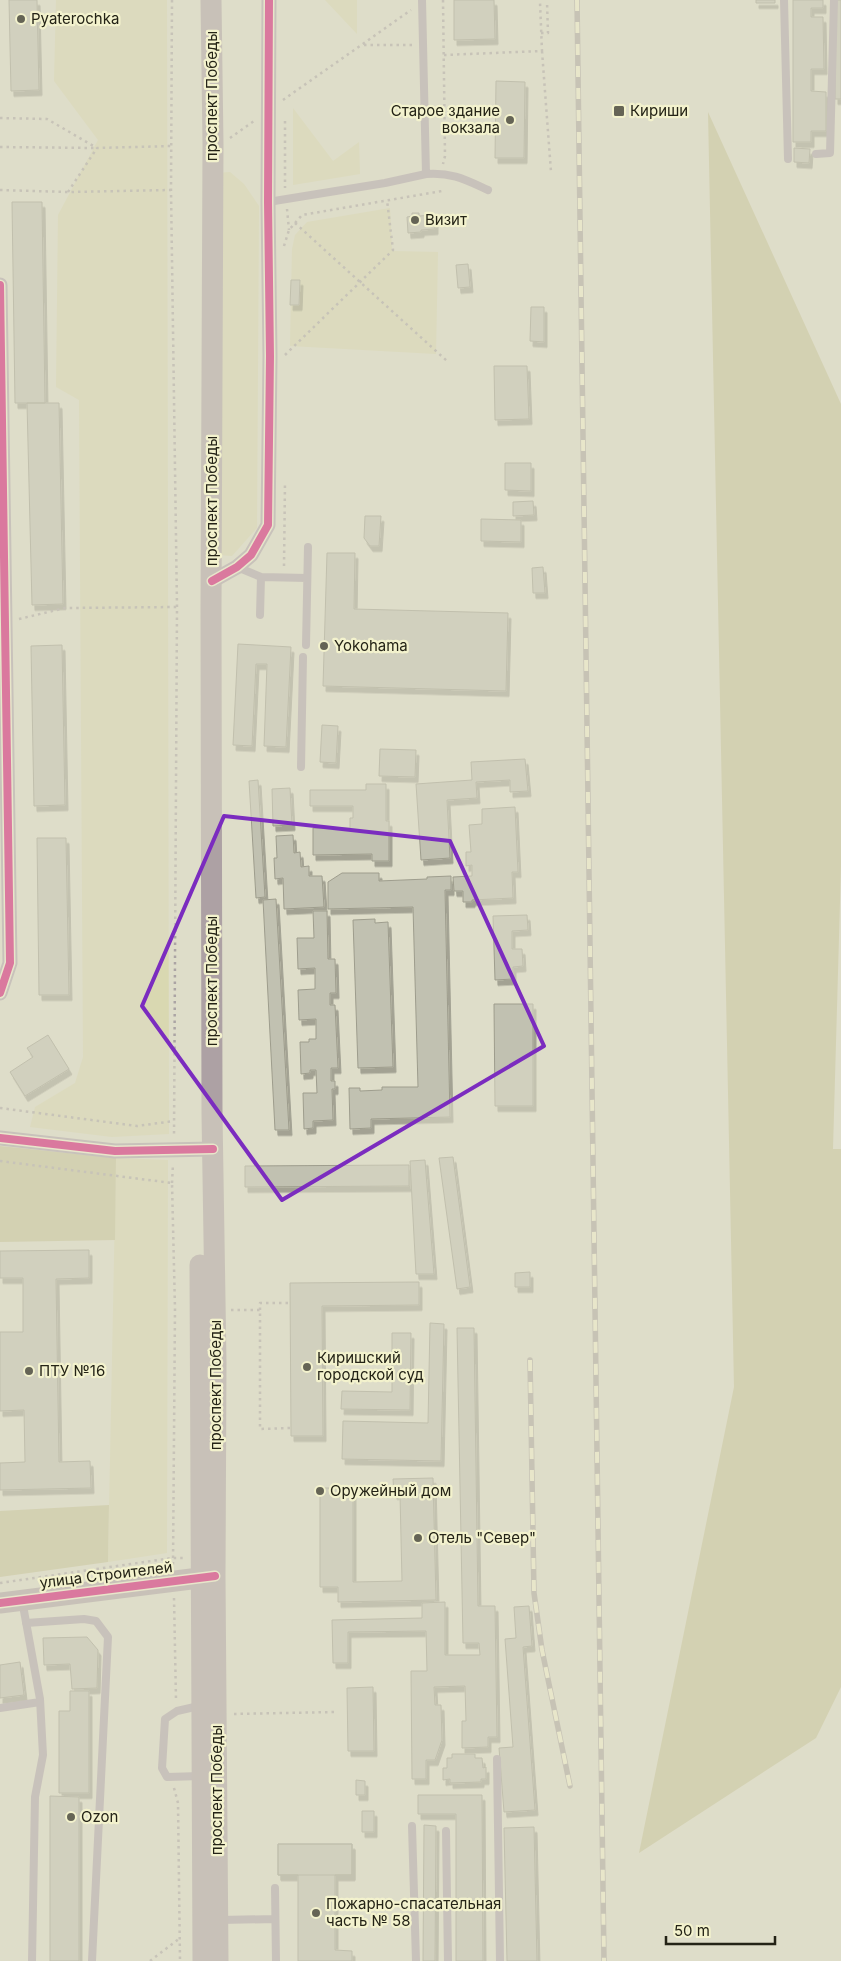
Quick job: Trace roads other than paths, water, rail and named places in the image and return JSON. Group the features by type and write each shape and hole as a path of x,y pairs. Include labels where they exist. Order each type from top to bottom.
{"main road":[{"name":"проспект Победы","path":"198,0 197,618 206,1149 216,1353 205,1570 201,1706 209,1776 203,1961"},
{"name":"проспект Победы","path":"206,1149 208,581 213,154 212,0"},
{"name":"проспект Победы","path":"205,1570 209,1776 218,1920 218,1961"},
{"name":"улица Строителей","path":"0,1603 205,1570"}],"street":[{"path":"208,581 237,567 250,554 268,525 270,356 268,0"},
{"path":"0,285 2,584 5,622 3,675 4,769 10,964 0,993"},
{"path":"0,1138 115,1151 206,1149"}],"lane":[{"path":"784,0 788,159"},
{"path":"816,154 830,153 834,0"},
{"path":"422,1 426,174"},
{"path":"268,202 385,183 426,174 442,173 457,176 488,190"},
{"path":"306,645 308,547"},
{"path":"237,567 261,577 307,578"},
{"path":"260,615 261,577"},
{"path":"301,767 303,657"},
{"path":"22,1600 40,1702 43,1755 35,1797 32,1961"},
{"path":"26,1623 84,1619 96,1621 108,1637 92,1961"},
{"path":"0,1708 40,1702"},
{"path":"201,1706 177,1711 164,1719 162,1768 167,1777 209,1776"},
{"path":"497,1759 500,1961"},
{"path":"412,1826 416,1961"},
{"path":"446,1831 448,1961"},
{"path":"275,1888 276,1961"},
{"path":"218,1920 275,1919"}],"railway":[{"path":"577,0 604,1961"},
{"path":"530,1360 534,1593 542,1650 570,1786"}],"place":[{"name":"Pyaterochka","path":"21,19"},
{"name":"Кириши","path":"619,111"},
{"name":"Старое здание вокзала","path":"510,120"},
{"name":"Визит","path":"415,220"},
{"name":"Yokohama","path":"324,646"},
{"name":"Киришский городской суд","path":"307,1367"},
{"name":"ПТУ №16","path":"29,1371"},
{"name":"Оружейный дом","path":"320,1491"},
{"name":"Отель \"Север\"","path":"418,1538"},
{"name":"Ozon","path":"71,1817"},
{"name":"Пожарно-спасательная часть № 58","path":"316,1913"}]}
